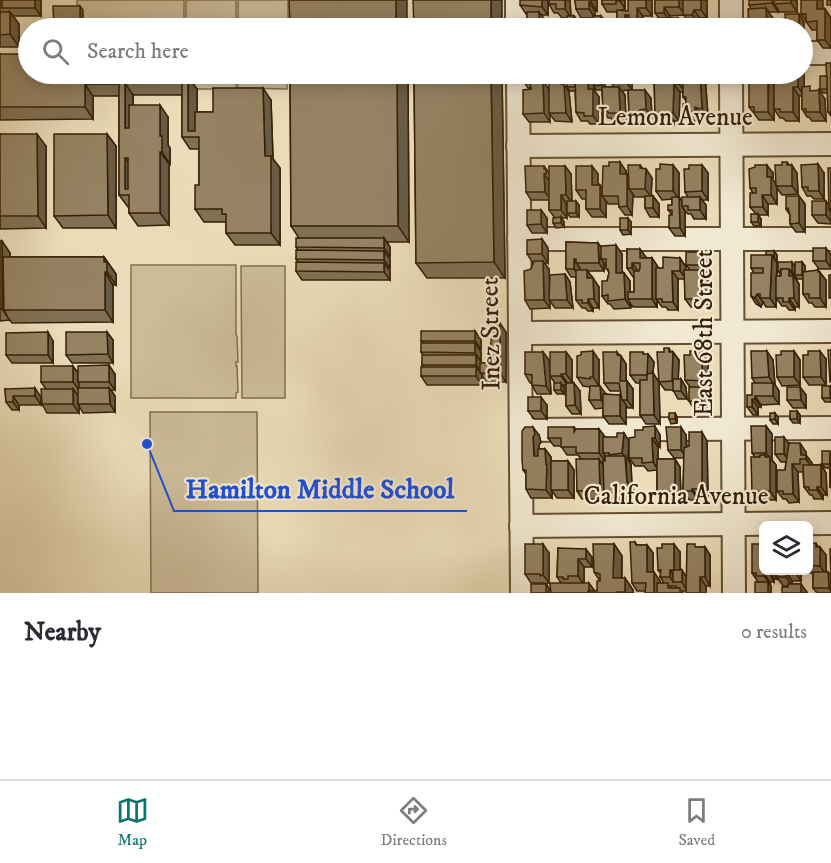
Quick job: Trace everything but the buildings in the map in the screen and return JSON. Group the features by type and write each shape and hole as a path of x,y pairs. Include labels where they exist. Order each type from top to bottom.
{"street":[{"path":"517,0 517,18"},
{"path":"731,0 731,18"},
{"path":"813,53 831,53"},
{"name":"Inez Street","path":"518,84 522,593"},
{"name":"East 68th Street","path":"731,84 734,593"},
{"name":"Lemon Avenue","path":"518,146 831,144"},
{"path":"519,239 831,239"},
{"path":"520,333 831,331"},
{"path":"521,430 831,428"},
{"name":"California Avenue","path":"521,526 831,523"}],"shaded area":[{"path":"77,0 184,0 184,18 77,18"},
{"path":"186,0 236,0 236,18 186,18"},
{"path":"238,0 288,0 288,18 238,18"},
{"path":"186,84 236,84 236,89 186,89"},
{"path":"238,84 287,84 287,89 238,88"},
{"path":"131,265 236,265 238,392 236,398 131,398"},
{"path":"241,266 285,266 285,398 242,398"},
{"path":"150,412 257,412 258,593 151,593"}],"place":[{"name":"Hamilton Middle School","path":"147,444"}]}
